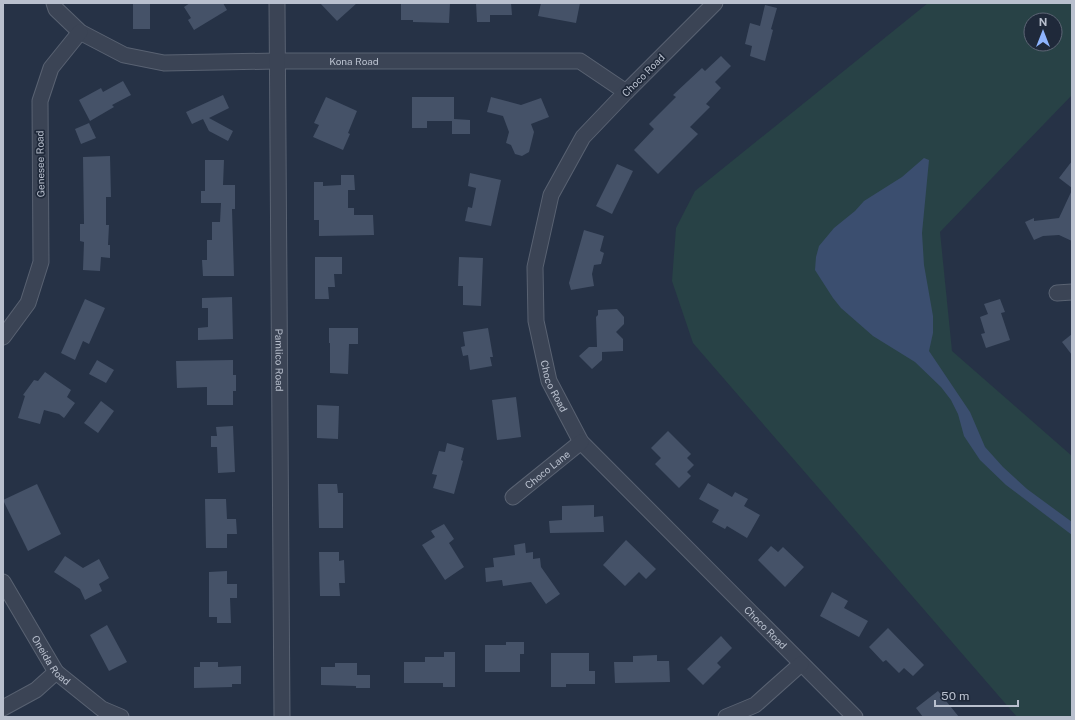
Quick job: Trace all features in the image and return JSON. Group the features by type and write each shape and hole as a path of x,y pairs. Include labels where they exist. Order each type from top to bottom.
{"street":[{"path":"54,3 56,9 80,32"},
{"name":"Pamlico Road","path":"277,3 282,717"},
{"name":"Choco Road","path":"715,3 583,137 551,195 535,267 536,321 549,381 581,442 855,717"},
{"name":"Kona Road","path":"80,32 124,55 164,63 277,61 580,61 626,92"},
{"name":"Genesee Road","path":"3,337 28,303 42,262 40,101 51,68 80,32"},
{"name":"Choco Lane","path":"512,497 581,442"},
{"name":"Oneida Road","path":"3,582 56,672 102,709 121,717"},
{"path":"726,717 755,705 801,664"},
{"path":"3,708 36,690 56,672"}],"green space":[{"path":"928,3 1072,3 1072,95 940,232 952,351 1072,456 1072,717 1017,717 693,343 672,281 676,228 695,191"}],"water":[{"path":"924,158 929,160 922,233 924,265 933,316 933,333 929,351 970,412 985,447 1003,467 1027,489 1072,522 1072,535 1006,485 980,460 964,436 958,414 951,400 941,387 915,362 873,336 841,308 815,270 819,246 834,228 855,211 864,201 902,177"}],"building":[{"path":"133,3 150,3 150,29 133,29"},
{"path":"190,3 223,3 227,10 194,30 188,20 191,18 184,7"},
{"path":"320,3 357,3 337,21"},
{"path":"401,3 450,3 449,23 413,22 413,20 401,20"},
{"path":"476,3 511,3 512,15 490,15 490,22 477,22"},
{"path":"541,3 580,3 576,23 538,16"},
{"path":"765,5 777,8 771,29 773,30 765,61 750,56 752,46 745,44 750,23 760,26"},
{"path":"721,56 731,66 715,82 721,88 706,104 710,107 690,127 698,134 658,174 634,150 654,129 649,124 676,97 673,95 702,68 705,71"},
{"path":"123,81 131,95 112,105 114,107 90,121 79,100 101,88 103,92"},
{"path":"223,95 229,108 209,118 233,131 228,141 209,131 203,119 192,124 186,112"},
{"path":"326,97 357,111 343,150 313,137 319,125 314,123"},
{"path":"412,97 454,97 454,119 470,120 470,134 452,134 452,121 427,121 427,128 412,128"},
{"path":"491,97 521,105 541,98 549,117 531,124 534,132 529,152 522,156 515,154 511,145 506,143 509,132 503,116 487,112"},
{"path":"89,123 96,138 81,144 75,129"},
{"path":"110,156 111,197 106,197 106,225 109,225 108,245 110,245 110,258 101,257 100,271 83,270 84,242 80,241 80,224 84,224 83,157"},
{"path":"205,160 224,160 223,185 235,185 235,209 232,209 234,276 203,276 202,260 207,260 207,240 212,240 212,222 220,222 221,203 201,203 201,191 205,191"},
{"path":"1072,161 1072,188 1059,178"},
{"path":"617,164 633,171 612,214 596,206"},
{"path":"470,173 501,180 491,226 465,221 468,207 472,208 476,188 468,186"},
{"path":"341,175 354,175 355,190 348,190 348,208 354,208 354,215 373,215 374,235 319,236 319,220 314,220 314,182 323,182 323,186 341,185"},
{"path":"1072,190 1072,241 1059,235 1043,236 1034,240 1025,222 1034,218 1034,221 1059,218"},
{"path":"584,230 604,236 600,251 604,253 601,264 594,265 592,274 594,286 571,290 569,283"},
{"path":"315,257 342,257 342,274 334,274 335,287 328,287 329,299 315,299"},
{"path":"459,257 483,258 481,306 463,305 463,286 458,286"},
{"path":"232,297 233,339 198,340 198,328 208,327 208,308 202,308 202,298"},
{"path":"85,299 105,308 89,344 83,341 75,360 61,353"},
{"path":"1000,299 1005,312 1001,313 1010,340 986,348 981,334 985,333 980,317 988,314 984,304"},
{"path":"617,309 624,317 624,324 616,332 623,339 623,351 602,352 602,360 592,369 579,356 589,347 597,347 596,317 598,315 598,310"},
{"path":"329,328 358,328 358,344 349,344 348,374 330,373"},
{"path":"488,328 493,357 490,357 492,366 470,370 468,355 463,356 461,347 465,346 463,332"},
{"path":"1072,334 1072,355 1062,342"},
{"path":"97,360 114,370 106,383 89,374"},
{"path":"233,360 233,375 236,375 236,391 233,391 233,405 207,405 207,387 177,388 176,361"},
{"path":"45,372 71,390 67,397 75,403 64,418 59,414 44,410 40,424 18,418 25,396 23,395 34,380 38,381"},
{"path":"516,397 521,437 497,440 492,400"},
{"path":"101,401 114,411 98,433 84,423"},
{"path":"317,405 339,406 338,439 317,438"},
{"path":"233,426 235,472 218,473 217,447 211,447 211,436 217,436 216,427"},
{"path":"668,431 691,454 687,458 694,465 687,472 691,476 679,488 655,464 661,458 651,448"},
{"path":"447,443 464,448 461,460 463,461 454,494 433,488 437,475 432,474 439,451 445,452"},
{"path":"708,483 732,497 735,492 748,499 744,506 760,515 747,538 727,526 725,529 712,522 719,510 699,499"},
{"path":"37,484 61,534 28,551 3,500"},
{"path":"318,484 337,484 338,493 343,493 343,528 319,528"},
{"path":"205,499 226,499 227,519 236,519 237,534 227,534 227,548 206,548"},
{"path":"594,505 594,517 603,516 604,532 550,533 549,521 562,520 562,506"},
{"path":"444,524 454,539 449,543 464,567 445,580 422,545 435,537 431,531"},
{"path":"626,540 656,569 646,579 639,572 625,586 603,565"},
{"path":"525,543 526,553 533,552 533,559 540,558 541,567 560,594 546,604 531,582 503,586 502,580 486,582 485,568 494,567 493,558 515,555 514,545"},
{"path":"771,546 778,552 783,547 804,567 785,587 758,560"},
{"path":"319,552 339,552 339,561 344,560 345,583 339,583 340,596 320,596"},
{"path":"65,556 83,568 99,559 109,578 99,584 102,591 85,600 80,589 54,572"},
{"path":"227,571 227,584 237,584 237,598 230,598 231,623 217,623 217,617 209,617 209,572"},
{"path":"832,592 848,601 844,608 868,621 859,637 820,616"},
{"path":"107,625 127,662 109,671 90,635"},
{"path":"888,628 924,665 913,676 904,668 899,673 886,660 883,662 869,647"},
{"path":"721,636 732,648 717,663 721,667 703,685 687,669"},
{"path":"506,642 524,642 524,654 520,654 520,672 485,672 485,645 506,645"},
{"path":"444,652 455,652 455,687 443,687 443,683 404,683 404,662 425,662 425,657 444,657"},
{"path":"551,653 589,653 589,671 595,671 595,684 566,684 566,687 551,687"},
{"path":"657,655 657,661 669,661 670,682 615,683 614,662 633,662 633,656"},
{"path":"200,662 218,662 218,667 241,666 241,684 232,684 232,687 194,688 194,667 200,667"},
{"path":"335,663 357,663 357,675 370,675 370,688 321,685 321,667 335,667"},
{"path":"938,691 959,717 923,717 916,708"}]}
